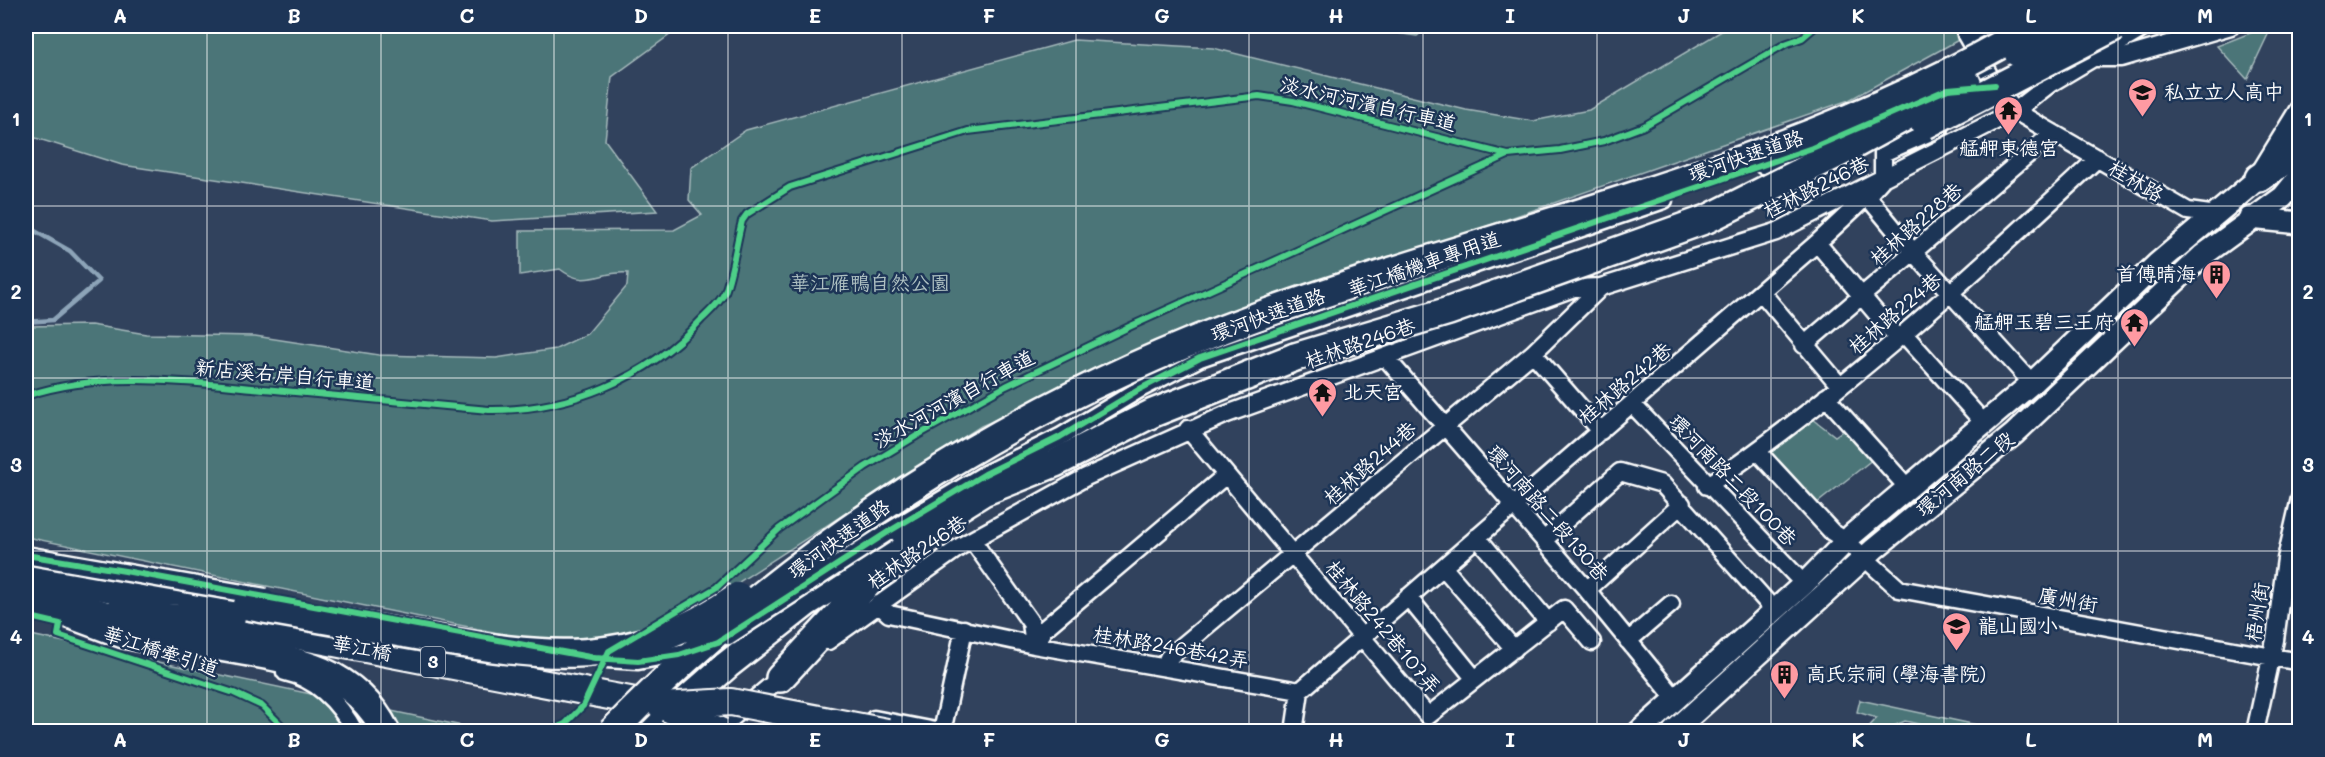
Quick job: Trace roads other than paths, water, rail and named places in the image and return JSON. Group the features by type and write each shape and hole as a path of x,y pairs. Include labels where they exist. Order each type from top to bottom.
{"highway":[{"name":"環河快速道路","path":"612,732 716,633 847,532 997,435 1111,376 1249,319 1779,146 1902,96 2033,26"},
{"name":"環河快速道路","path":"651,732 727,665 807,602 982,492 1055,463 1152,413 1295,357 1449,311 1707,219 1840,152 2065,26"},
{"path":"1707,219 1789,189 1863,155 1968,104 2116,26"},
{"path":"2259,178 2281,163 2300,141"},
{"path":"780,678 874,592 1055,463"},
{"path":"136,593 177,591 247,606 510,652 556,655 592,654 632,646 701,620 807,547 847,532"},
{"path":"682,732 716,698 795,632 874,592"},
{"path":"57,599 176,638 329,673 357,691 377,713 386,732"},
{"path":"306,666 348,700 366,732"}],"main road":[{"name":"華江橋","path":"26,570 136,593 176,604 205,618"},
{"name":"華江橋","path":"26,593 155,617 205,618 662,706 722,732"},
{"name":"華江橋","path":"662,706 731,702 879,724"},
{"name":"3","path":"662,706 797,732"}],"street":[{"path":"1984,26 1966,35 1975,52 2024,26"},
{"path":"1883,178 1883,153 1964,117 1995,85 2092,26"},
{"name":"桂林路246巷","path":"874,592 1086,477 1188,429 1574,288 1601,287 1776,232 2015,111 2051,83 2147,26"},
{"path":"2095,58 2121,58 2230,26"},
{"name":"桂林路","path":"1975,52 1995,85 2015,111 2188,211 2300,223"},
{"name":"華江橋機車專用道","path":"26,555 125,571 595,658 638,661 680,655 718,642 888,532 985,474 1060,437 1140,389 1200,358 1812,148 1948,89 1995,85"},
{"name":"環河南路二段","path":"1639,732 1804,584 1846,541 1983,422 2032,383 2157,264 2259,178 2300,111"},
{"name":"桂林路228巷","path":"1804,345 1914,254 2053,133"},
{"name":"桂林路224巷","path":"1707,486 1758,452 1901,336 1951,294 2098,158"},
{"name":"環河南路二段","path":"1673,732 1864,558 2014,434 2202,256 2283,197 2300,176"},
{"name":"桂林路242巷","path":"1300,691 1512,505 1762,293 1868,196 1883,178"},
{"path":"1868,196 1914,254 2032,383"},
{"path":"1817,243 1863,297 1983,422"},
{"name":"桂林路244巷","path":"1164,666 1168,658 1533,353 1601,287"},
{"path":"1762,293 1840,386"},
{"path":"1533,353 1601,431"},
{"name":"環河南路二段130巷","path":"1386,357 1587,590 1675,698"},
{"path":"1826,397 1908,488"},
{"name":"環河南路二段100巷","path":"1632,404 1707,486 1804,584"},
{"name":"桂林路242巷107弄","path":"1188,429 1364,636 1428,716 1564,609 1592,642"},
{"name":"廣州街","path":"1758,452 1832,532 1846,541 1899,589 2110,630 2300,662"},
{"path":"1544,540 1620,472 1662,484 1774,610"},
{"name":"桂林路246巷42弄","path":"1034,645 1044,629 1226,475"},
{"name":"梧州街","path":"2255,732 2300,498"},
{"path":"1587,590 1682,504"},
{"path":"1477,537 1548,622"},
{"path":"972,540 1031,623 1034,645"},
{"path":"1443,567 1514,650"},
{"name":"桂林路246巷42弄","path":"874,592 889,614 1034,645 1300,691"},
{"path":"1408,597 1474,678"},
{"path":"1628,641 1671,603"},
{"path":"26,609 53,614 121,639 294,674 322,690 343,710 355,732"},
{"path":"758,696 879,724 941,732 964,629"},
{"path":"715,732 780,678"},
{"path":"1294,732 1300,691"}],"waterway":[{"path":"26,226 70,251 99,281 53,320 26,322"}],"place":[{"name":"私立立人高中","path":"2143,118"},
{"name":"艋舺東德宮","path":"2009,136"},
{"name":"首傅晴海","path":"2217,300"},
{"name":"艋舺玉碧三王府","path":"2135,348"},
{"name":"北天宮","path":"1322,418"},
{"name":"龍山國小","path":"1957,652"},
{"name":"高氏宗祠 (學海書院)","path":"1785,700"}],"park label":[{"name":"華江雁鴨自然公園","path":"870,283"}]}
